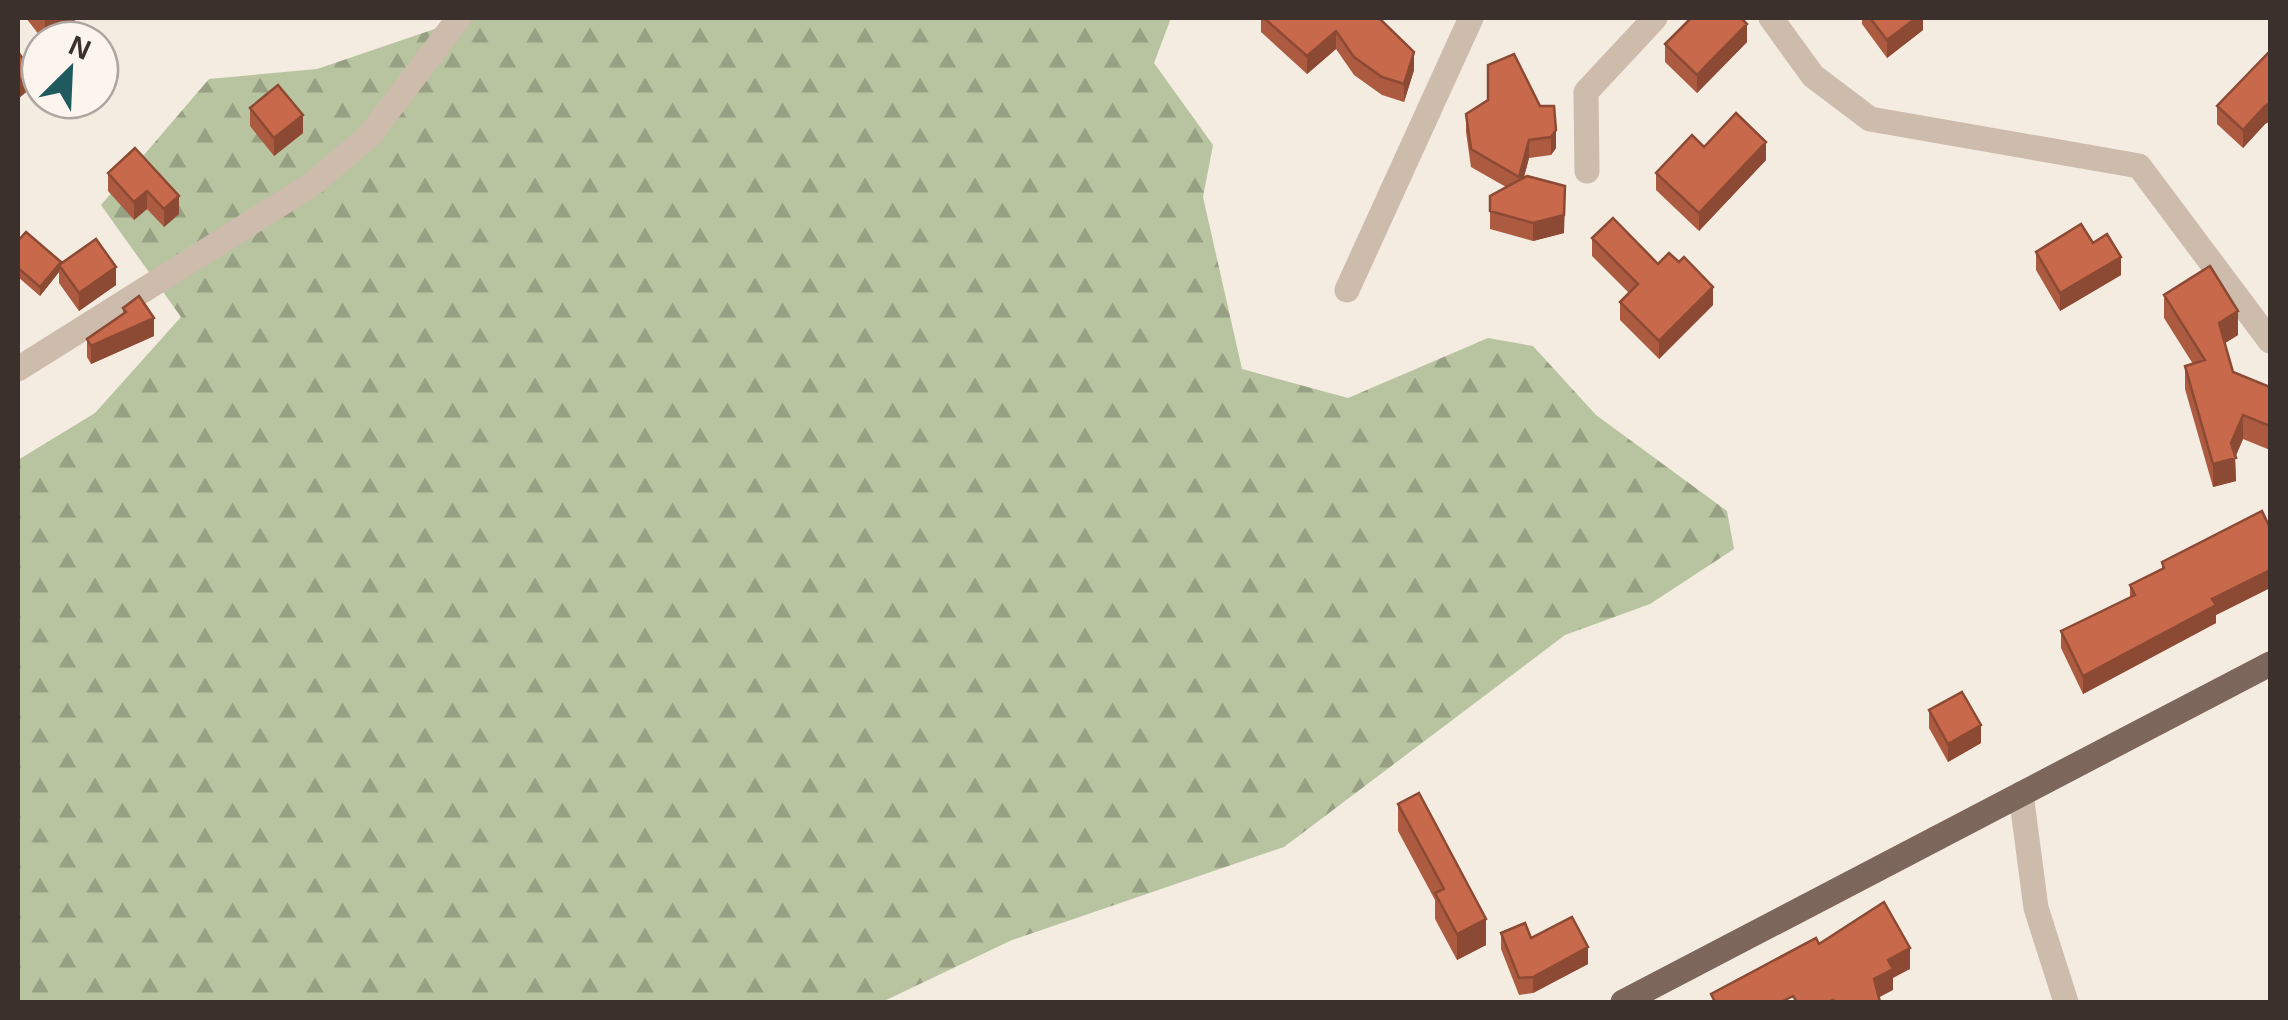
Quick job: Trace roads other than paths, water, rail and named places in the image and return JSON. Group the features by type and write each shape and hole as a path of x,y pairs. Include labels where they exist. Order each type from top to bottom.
{"main road":[{"path":"1623,1002 2270,664"}],"street":[{"path":"18,369 311,186 369,136 459,18"},
{"path":"1346,290 1471,18"},
{"path":"1587,170 1586,92 1656,18"},
{"path":"1771,18 1812,76 1870,119 2139,166 2270,341"},
{"path":"2021,794 2036,908 2066,1002"}]}
